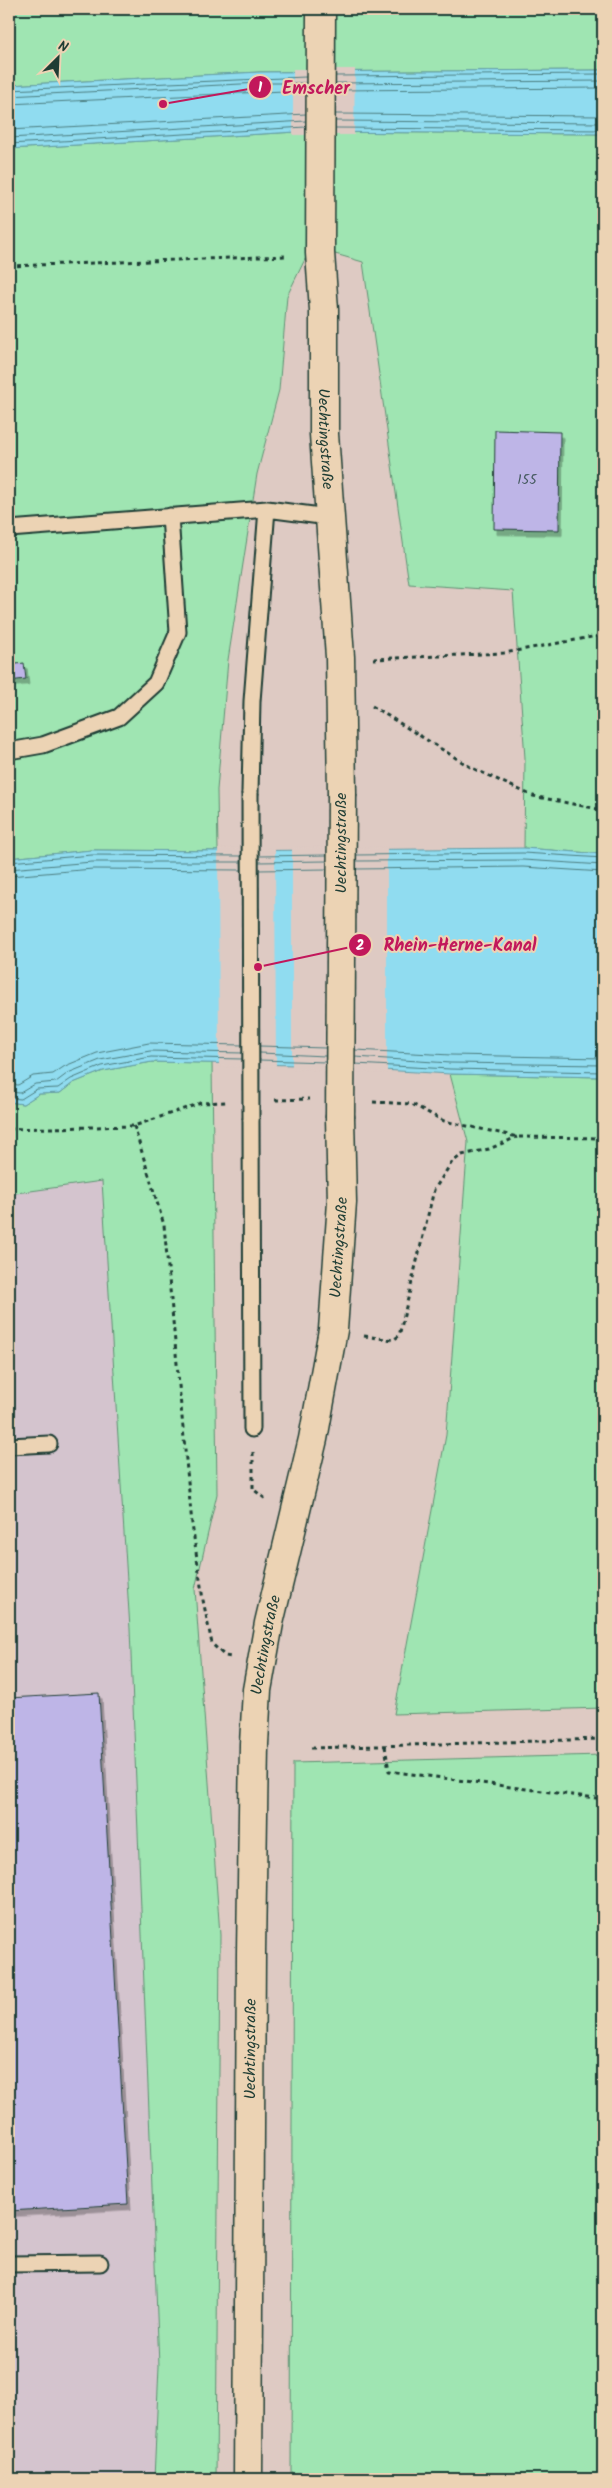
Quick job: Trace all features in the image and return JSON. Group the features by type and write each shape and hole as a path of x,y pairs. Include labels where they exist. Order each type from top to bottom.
{"main road":[{"name":"Uechtingstraße","path":"248,2479 254,1744 257,1690 261,1662 313,1438 333,1330 342,1202 340,1118 342,794 340,657 328,517 324,434 324,310 320,253 321,9"}],"lane":[{"path":"9,529 267,509 328,517"},
{"path":"252,1429 250,793 252,701 267,509"},
{"path":"9,751 43,745 119,717 156,683 178,632 170,516"},
{"path":"9,1446 48,1444"},
{"path":"9,2264 100,2262"}],"path":[{"path":"9,266 277,257 320,253"},
{"path":"340,657 370,659 504,653 603,635"},
{"path":"372,706 472,768 533,796 603,810"},
{"path":"9,1129 134,1126 164,1225 192,1524 203,1600 212,1644 225,1656 261,1662"},
{"path":"362,1336 393,1340 399,1336 434,1190 452,1162 462,1155 489,1149 518,1137 603,1138"},
{"path":"252,1429 253,1489 267,1500"},
{"path":"311,1748 603,1739"},
{"path":"385,1746 388,1771 603,1799"}],"shaded area":[{"path":"102,1181 130,1629 159,2366 154,2479 9,2479 9,1194"}],"green space":[{"path":"9,9 603,9 603,70 260,72 9,85"},
{"path":"296,132 603,134 603,854 524,848 525,758 513,591 409,584 363,262 311,247 287,296 279,390 257,474 228,660 217,790 218,851 92,850 9,858 9,149"},
{"path":"152,1062 212,1063 217,1494 195,1589 220,1935 216,2479 154,2479 159,2366 130,1629 102,1181 9,1194 9,1102 23,1104 39,1094 60,1093 73,1083 103,1071"},
{"path":"450,1074 603,1077 603,1708 394,1714 446,1435 468,1142"},
{"path":"603,1755 603,2479 291,2479 293,1763"}],"water":[{"path":"603,70 603,134 296,132 9,149 9,85 260,72"},
{"path":"524,848 603,854 603,1077 450,1074 296,1065 152,1062 103,1071 73,1083 60,1093 39,1094 23,1104 9,1102 9,858 92,850 218,851"}],"pier":[{"path":"293,69 355,69 354,135 293,135"},
{"path":"387,847 387,1073 292,1068 292,848"},
{"path":"275,848 276,1067 219,1066 218,849"}],"building":[{"path":"495,430 560,432 559,530 494,529"},
{"path":"24,663 26,679 9,681 9,665"},
{"path":"99,1693 128,2204 9,2211 9,1698"}],"place":[{"name":"Emscher","path":"163,104"},
{"name":"Rhein-Herne-Kanal","path":"258,967"}]}
